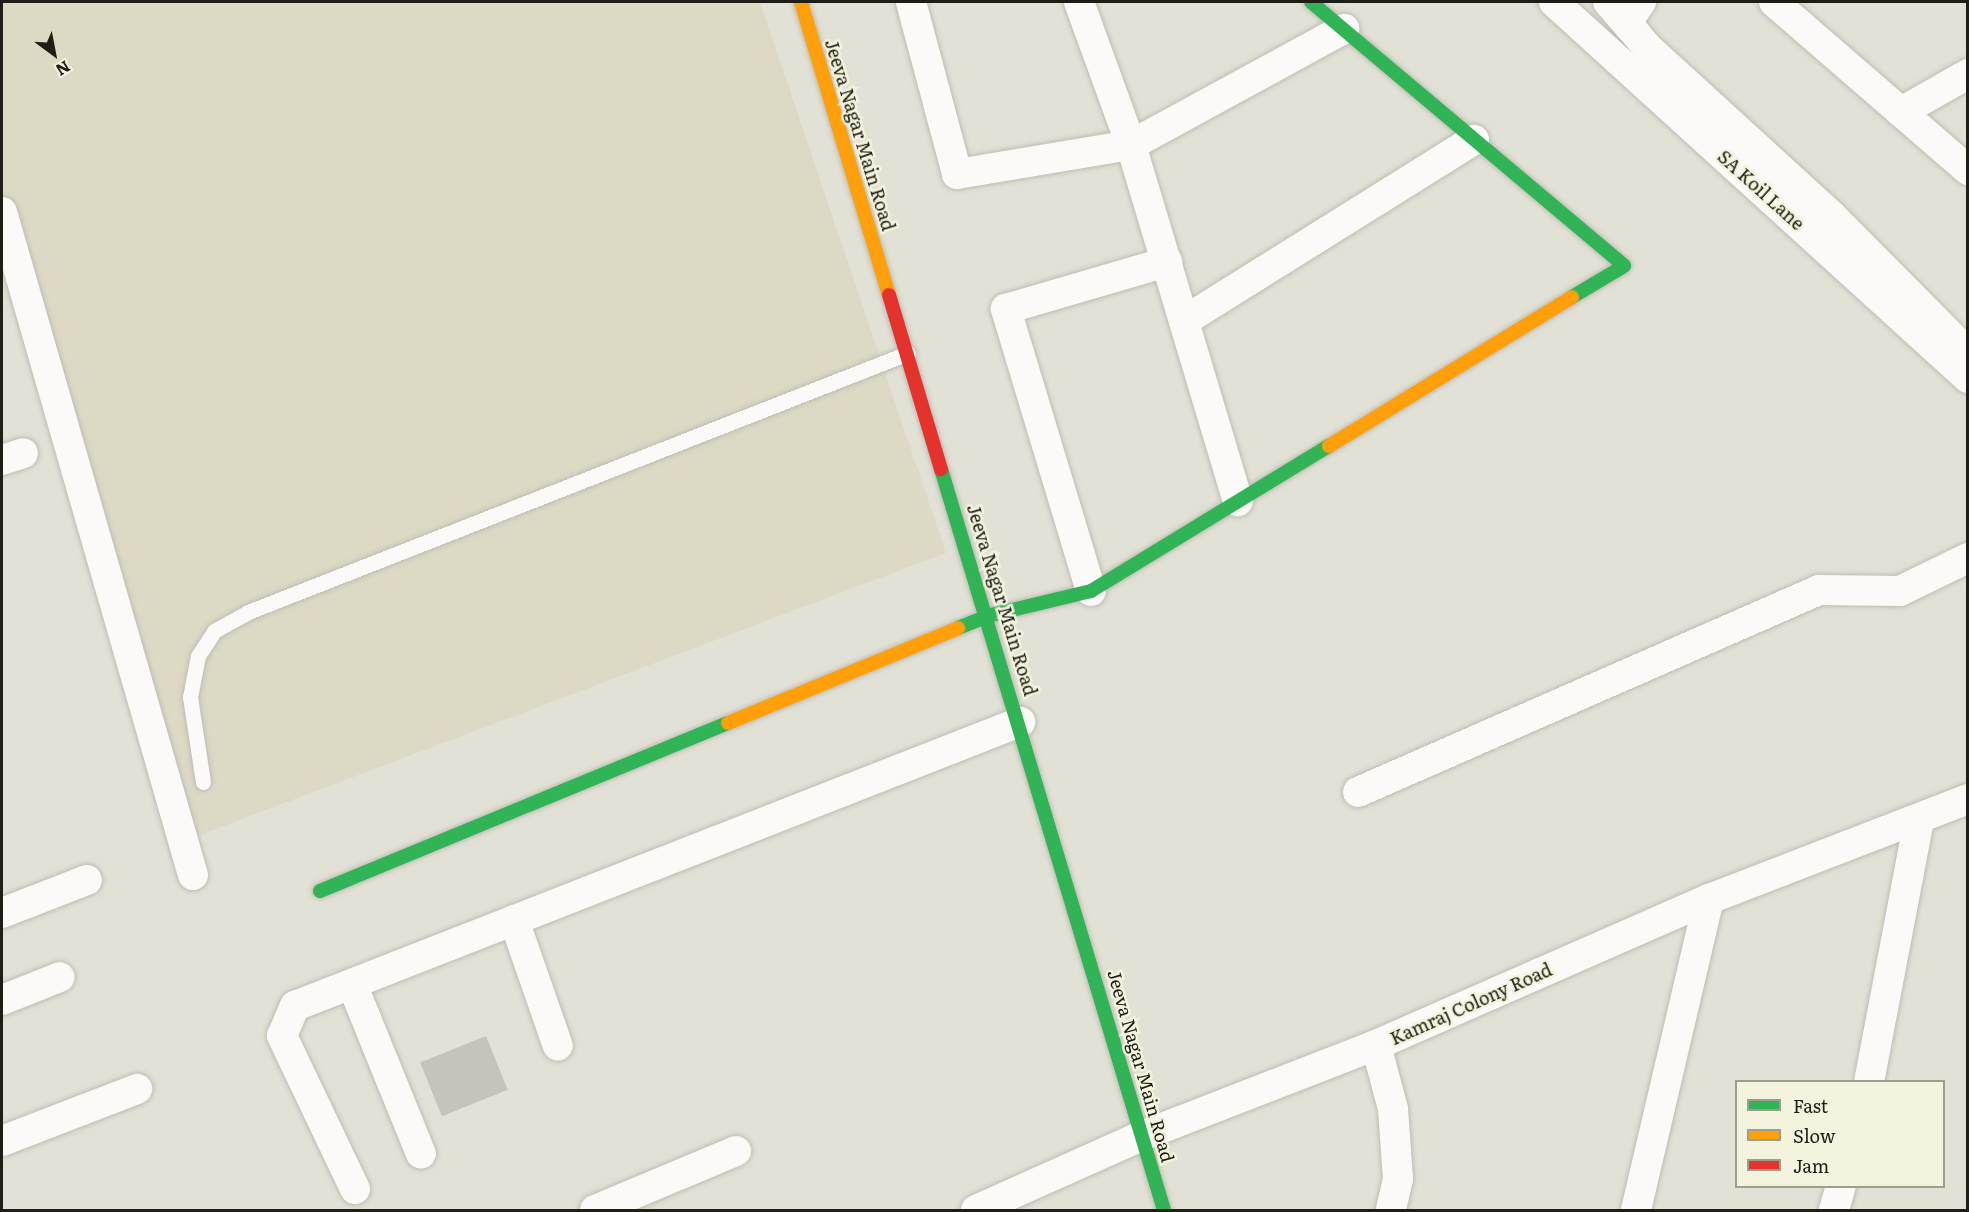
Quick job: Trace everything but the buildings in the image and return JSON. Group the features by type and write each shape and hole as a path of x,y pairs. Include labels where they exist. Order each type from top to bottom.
{"street":[{"name":"Jeeva Nagar Main Road","path":"801,2 1020,722 1144,1135 1164,1210"},
{"path":"911,2 957,174 1131,145 1344,29"},
{"path":"1079,2 1131,145 1238,501"},
{"path":"321,891 987,616 1091,591 1624,266 1311,2"},
{"name":"SA Koil Lane","path":"1554,2 1968,378"},
{"path":"1608,2 1636,15 1647,47 1832,216 1968,352"},
{"path":"1774,2 1968,170"},
{"path":"1900,112 1968,74"},
{"path":"1184,321 1474,140"},
{"path":"2,212 193,875"},
{"path":"1091,591 1006,309 1167,262"},
{"path":"1358,792 1820,590 1900,591 1968,558"},
{"path":"355,1189 282,1036 295,1006 1020,722"},
{"name":"Kamraj Colony Road","path":"976,1210 1144,1135 1376,1045 1709,899 1919,821 1968,799"},
{"path":"1869,1080 1919,821"},
{"path":"2,914 87,880"},
{"path":"1636,1210 1709,899"},
{"path":"514,920 558,1046"},
{"path":"2,1000 60,976"},
{"path":"352,984 421,1154"},
{"path":"1376,1045 1393,1109 1398,1179 1391,1210"},
{"path":"2,1142 137,1089"},
{"path":"595,1210 736,1151"},
{"path":"1834,1210 1840,1188"}],"lane":[{"path":"203,782 190,697 198,656 214,631 248,612 908,353"}],"shaded area":[{"path":"2,2 760,2 946,553 176,844 2,216"}],"traffic: fast":[{"path":"1311,2 1624,266 1572,297"},
{"path":"958,628 987,616 1091,591 1329,446"},
{"path":"941,469 1164,1210"},
{"path":"320,891 728,723"}],"traffic: slow":[{"path":"801,2 889,295"},
{"path":"1329,446 1572,297"},
{"path":"728,723 958,628"}],"traffic: jam":[{"path":"889,295 941,469"}]}
